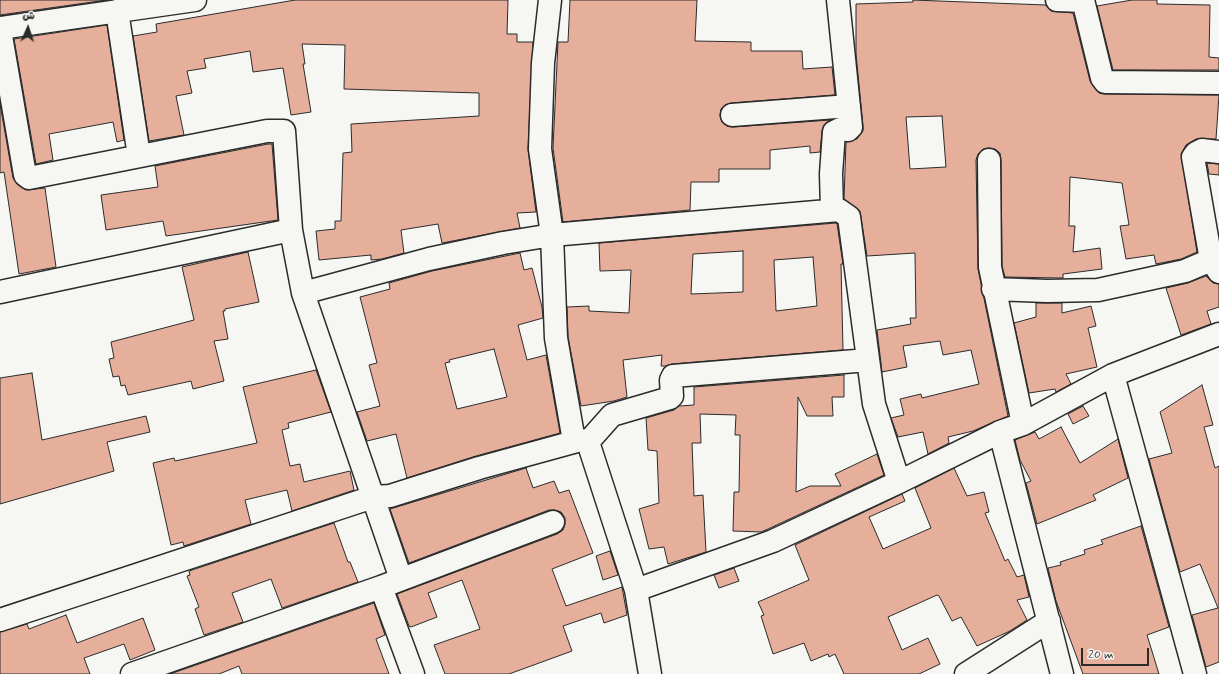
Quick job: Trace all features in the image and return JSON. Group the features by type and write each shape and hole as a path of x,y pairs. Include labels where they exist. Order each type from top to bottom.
{"street":[{"path":"195,0 148,3 117,11 0,29 26,175 33,178 267,131 284,131 291,230 303,292 401,579"},
{"path":"550,0 543,63 540,149 552,235 556,338 581,441 636,590 650,674"},
{"path":"832,210 831,174 834,132 840,129 850,129 838,0"},
{"path":"1057,0 1083,1 1102,78 1105,82 1219,83"},
{"path":"117,11 139,156"},
{"path":"732,115 849,106"},
{"path":"993,289 1048,291 1098,290 1215,266 1194,157 1196,153 1202,150 1219,152"},
{"path":"989,160 990,267 993,289 1023,424"},
{"path":"303,292 429,259 503,243 552,235 839,210 849,217 874,404 899,482"},
{"path":"0,292 291,230"},
{"path":"636,590 773,541 899,482 1000,432 1023,424 1113,375 1219,334"},
{"path":"0,620 373,497 390,496 581,441 612,415 670,398 672,396 671,380 673,376 868,360"},
{"path":"1113,375 1195,674"},
{"path":"1000,432 1062,674"},
{"path":"132,674 162,669 553,522"},
{"path":"381,587 413,674"},
{"path":"966,674 1049,621"}],"building":[{"path":"0,0 107,0 0,15"},
{"path":"295,0 508,0 507,34 517,34 517,42 533,42 528,149 536,212 517,213 520,228 442,243 438,224 401,230 404,253 382,259 371,260 371,255 319,260 316,231 335,229 335,221 341,221 343,153 352,152 351,124 479,116 479,93 344,89 345,45 302,44 305,64 303,64 311,112 291,115 283,68 253,72 250,51 204,59 206,68 187,71 192,93 176,96 184,135 149,141 133,36 157,32 156,24"},
{"path":"570,0 697,0 695,41 751,42 751,51 802,51 803,69 832,67 835,95 731,103 725,105 721,109 720,116 722,122 727,126 733,127 830,120 824,125 822,131 820,152 810,153 810,146 770,150 770,169 719,169 719,182 691,182 690,210 563,222 553,148 558,42 568,42"},
{"path":"913,0 1046,5 1051,11 1073,13 1090,81 1099,93 1219,95 1216,139 1196,139 1186,145 1181,154 1197,252 1181,259 1156,264 1154,255 1126,259 1120,226 1129,225 1122,183 1070,177 1069,226 1075,226 1073,252 1100,248 1102,269 1063,274 1063,278 1005,277 1002,266 1000,153 995,149 989,148 983,149 978,154 976,160 978,269 1008,416 973,431 948,437 949,443 928,454 923,432 898,437 891,418 904,415 900,399 921,394 922,398 979,384 971,350 943,355 940,341 903,346 907,367 882,372 877,330 911,324 910,318 916,318 915,253 867,256 860,211 844,199 846,142 857,139 863,131 856,54 856,4 913,2","holes":["942,116 946,167 910,169 906,117"]},
{"path":"1132,0 1157,0 1157,4 1210,5 1209,57 1219,58 1219,70 1113,70 1097,6"},
{"path":"107,25 124,140 117,142 113,122 49,134 53,160 36,164 14,39"},
{"path":"0,104 13,178 18,185 26,190 45,188 56,267 19,274 4,172 0,173"},
{"path":"272,144 278,220 166,236 163,221 106,230 101,195 158,187 155,166"},
{"path":"1207,163 1219,164 1219,175 1209,174"},
{"path":"836,223 843,264 841,264 843,350 672,364 665,366 661,366 662,355 623,360 627,397 614,401 581,406 568,337 567,307 589,306 589,311 629,313 631,270 600,271 599,243","holes":["743,251 743,292 691,294 693,254","813,257 817,306 776,311 774,260"]},
{"path":"248,252 259,302 225,309 225,311 223,311 228,339 214,341 224,381 193,389 191,381 128,395 125,385 121,386 119,376 113,377 109,359 114,358 111,342 194,320 182,267"},
{"path":"520,253 524,270 532,268 542,307 543,318 518,325 527,360 546,355 560,433 476,456 407,478 396,434 367,441 357,412 380,406 369,365 377,363 360,297 390,289 389,283 432,271","holes":["494,349 507,397 457,409 445,363 450,362 449,360"]},
{"path":"1206,276 1213,283 1219,284 1219,307 1207,311 1211,324 1181,335 1166,288 1188,283"},
{"path":"1036,303 1062,303 1062,313 1091,306 1096,326 1088,328 1097,367 1066,374 1071,384 1056,392 1055,389 1029,393 1014,323 1036,317"},
{"path":"316,370 331,412 288,423 289,428 282,430 290,466 300,464 304,482 350,471 354,490 292,511 287,490 245,500 251,524 184,546 183,542 171,545 153,463 174,458 175,461 257,443 243,387"},
{"path":"32,373 42,440 146,416 150,432 107,442 114,471 0,504 0,378"},
{"path":"844,375 844,397 832,397 833,416 807,416 798,397 796,492 810,486 841,486 835,474 877,454 884,475 761,532 733,531 734,492 739,492 740,435 735,435 736,415 700,414 701,443 692,443 694,496 703,495 706,552 668,564 664,547 649,549 639,509 659,503 657,451 648,450 646,418 674,410 679,406 694,405 694,387"},
{"path":"1202,385 1213,425 1204,427 1215,468 1219,466 1219,662 1206,667 1192,615 1218,608 1200,564 1180,572 1149,459 1172,453 1160,412"},
{"path":"1083,406 1089,416 1073,424 1068,414"},
{"path":"1061,427 1080,463 1118,439 1128,478 1093,495 1096,500 1037,524 1026,483 1031,481 1020,460 1015,440 1035,432 1039,439"},
{"path":"526,468 533,488 554,481 559,493 569,490 593,553 552,569 566,606 622,587 627,615 604,623 601,613 563,626 572,651 509,674 445,674 434,645 480,629 462,580 428,593 437,617 411,627 409,626 397,594 557,534 563,530 565,518 561,512 549,510 409,563 390,509"},
{"path":"954,468 967,496 984,492 989,512 985,513 1005,561 1008,559 1017,577 1024,575 1029,597 1017,600 1027,620 1010,631 977,646 961,617 952,621 939,596 937,595 888,617 902,650 928,638 940,664 919,674 844,674 835,654 829,657 828,654 811,661 804,643 773,654 761,616 764,615 758,602 809,580 795,545 902,494 905,501 869,517 883,549 931,528 915,488"},
{"path":"334,523 348,562 350,562 358,582 282,608 271,579 232,593 243,622 204,635 195,609 199,607 187,576 190,575 189,571"},
{"path":"1141,526 1169,627 1147,635 1159,674 1083,674 1056,601 1048,568 1061,565 1060,562 1085,554 1084,550 1103,544 1101,540"},
{"path":"610,551 618,575 603,580 596,556"},
{"path":"734,568 739,581 719,588 714,575"},
{"path":"374,603 385,635 376,639 389,674 242,674 239,666 219,674 170,674"},
{"path":"66,615 77,643 143,618 155,650 130,660 124,644 84,658 90,674 0,674 0,632 27,624 29,629"}]}
